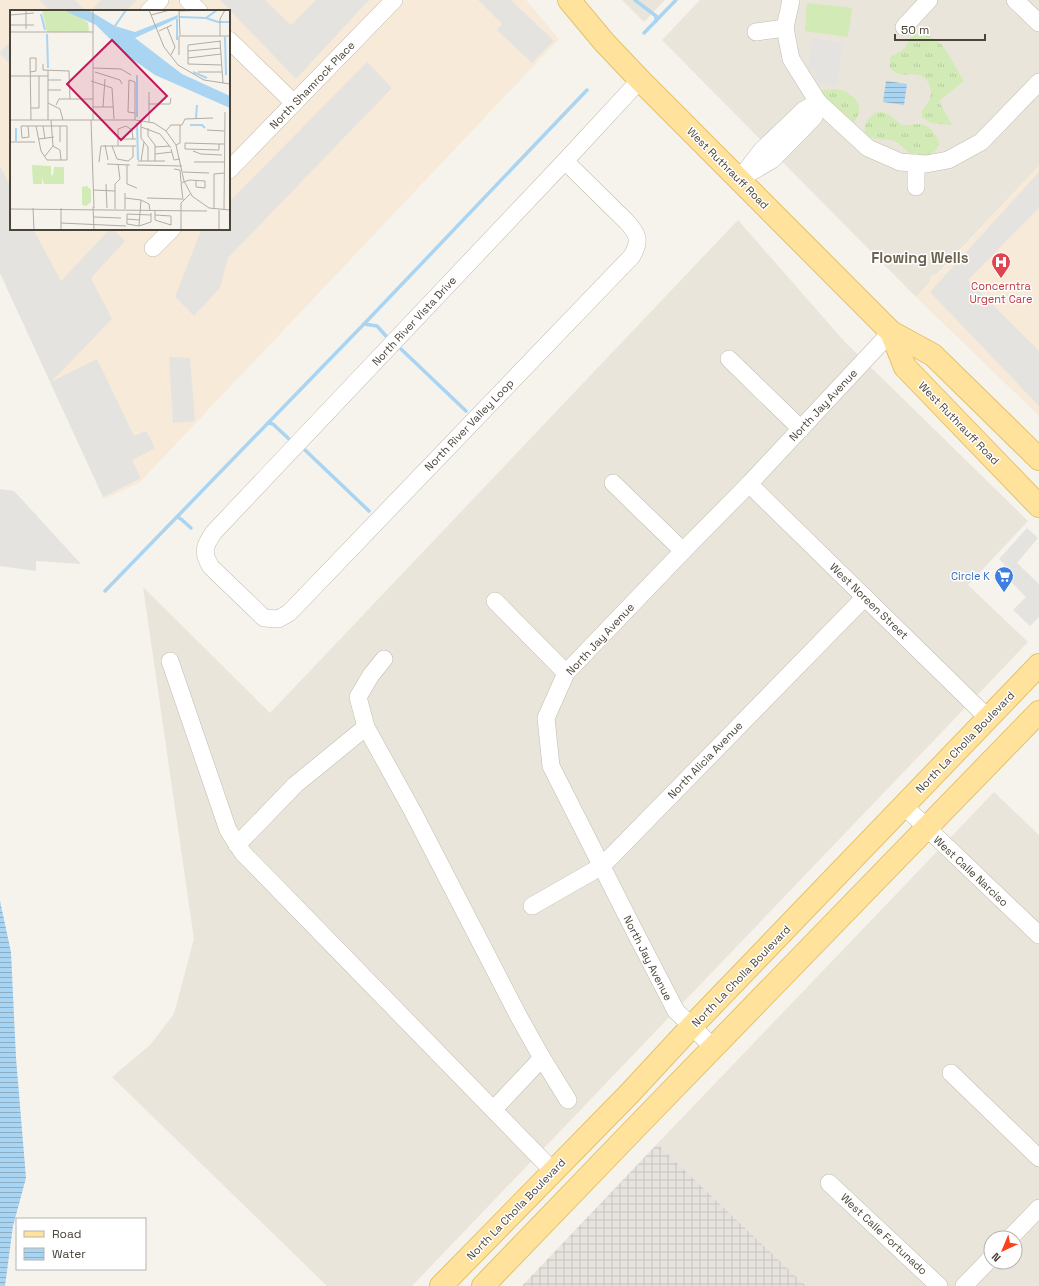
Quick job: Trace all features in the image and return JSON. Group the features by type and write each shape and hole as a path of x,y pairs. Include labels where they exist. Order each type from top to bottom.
{"main road":[{"name":"West Ruthrauff Road","path":"577,3 604,42 640,80 891,332 933,355 1039,459"},
{"name":"West Ruthrauff Road","path":"891,332 905,368 1039,506"},
{"name":"North La Cholla Boulevard","path":"442,1286 629,1094 692,1026 1039,665"},
{"path":"483,1286 1039,712"}],"street":[{"path":"150,10 160,0"},
{"path":"188,0 198,10"},
{"name":"North Shamrock Place","path":"230,169 394,0"},
{"path":"791,0 785,28 792,59 818,102 868,148 900,162 926,164 948,160 981,142 1039,82"},
{"path":"904,27 929,0"},
{"path":"1015,0 1039,23"},
{"path":"756,32 785,28"},
{"path":"230,41 294,103"},
{"name":"North River Vista Drive","path":"204,557 205,547 214,532 640,80"},
{"path":"739,179 772,160 814,117 818,102"},
{"name":"North River Valley Loop","path":"204,557 259,614 276,623 295,607 632,256 640,244 630,225 565,161"},
{"path":"916,163 916,187"},
{"path":"153,248 171,230"},
{"name":"North Jay Avenue","path":"713,1047 676,1011 551,766 546,718 566,673 749,484 891,332"},
{"path":"729,359 801,429"},
{"path":"613,483 683,551"},
{"name":"West Noreen Street","path":"749,484 988,718"},
{"name":"North Alicia Avenue","path":"532,906 602,866 865,597"},
{"path":"495,601 566,673"},
{"path":"384,659 371,675 358,697 366,727 413,812 542,1058 568,1100"},
{"path":"170,661 228,830 243,853 553,1171"},
{"path":"237,845 295,785 366,727"},
{"name":"West Calle Narciso","path":"904,806 1039,935"},
{"path":"494,1109 542,1058"},
{"path":"951,1073 1039,1158"},
{"name":"West Calle Fortunado","path":"829,1183 939,1286"},
{"path":"1018,1230 1039,1208"},
{"path":"964,1286 983,1266"}],"shaded area":[{"path":"0,0 526,0 559,39 139,483 104,499 0,273"},
{"path":"75,0 85,10 50,10 40,1"},
{"path":"101,0 137,0 127,10 92,10"},
{"path":"220,0 265,0 291,25 316,0 369,0 296,79"},
{"path":"478,0 511,0 554,41 532,63 497,30 502,24"},
{"path":"622,0 665,0 644,22"},
{"path":"700,0 1039,0 1039,166 935,276 932,275 930,282 916,297 662,40"},
{"path":"812,38 844,43 836,86 813,82 816,70 808,69"},
{"path":"10,42 10,64 0,54 0,52"},
{"path":"367,62 392,88 228,258 220,288 194,316 175,297 201,230 230,230 230,201"},
{"path":"0,166 10,185 10,230 34,230 61,281 109,230 113,230 125,241 91,278 112,319 51,382 97,359 134,436 146,431 155,448 132,460 141,478 103,497 0,273"},
{"path":"1039,166 1039,416 916,297 930,282 932,275 936,276"},
{"path":"1039,172 1039,208 968,280 1039,351 1039,406 930,292"},
{"path":"738,220 844,341 1028,521 968,585 1028,642 412,1286 327,1286 112,1077 150,1045 174,1014 194,939 143,587 270,713"},
{"path":"169,357 190,358 195,421 173,423"},
{"path":"0,489 14,491 81,564 36,561 36,571 0,566"},
{"path":"1027,528 1038,538 1017,563 1039,584 1039,617 1030,626 1013,610 1026,597 1000,571 1005,565 999,559"},
{"path":"994,792 1039,835 1039,1286 806,1286 657,1144"},
{"path":"657,1144 806,1286 522,1286"}],"green space":[{"path":"807,3 852,8 848,37 805,31"},
{"path":"916,34 929,36 940,43 949,55 964,81 939,101 952,125 931,123 922,117 922,112 931,96 928,82 925,79 915,74 901,74 890,68 890,57 904,49 909,39"},
{"path":"835,89 848,93 858,103 859,112 851,126 818,93 823,90"},
{"path":"878,112 888,114 902,125 922,124 928,127 936,135 939,142 937,149 931,154 914,155 894,141 875,139 868,136 865,133 866,123 869,118"}],"water":[{"path":"886,81 907,84 904,105 883,102"},
{"path":"0,901 11,952 16,1058 26,1178 13,1226 5,1286 0,1286"}],"waterway":[{"path":"635,0 656,16 656,21"},
{"path":"644,33 676,0"},
{"path":"105,591 364,324 587,90"},
{"path":"364,324 377,326 386,336"},
{"path":"401,349 466,411"},
{"path":"268,423 273,424 289,439"},
{"path":"305,450 369,511"},
{"path":"177,517 191,528"}],"place":[{"name":"Concerntra Urgent Care","path":"1001,279"},
{"name":"Circle K","path":"1004,593"}],"district":[{"name":"Flowing Wells","path":"920,258"}]}
